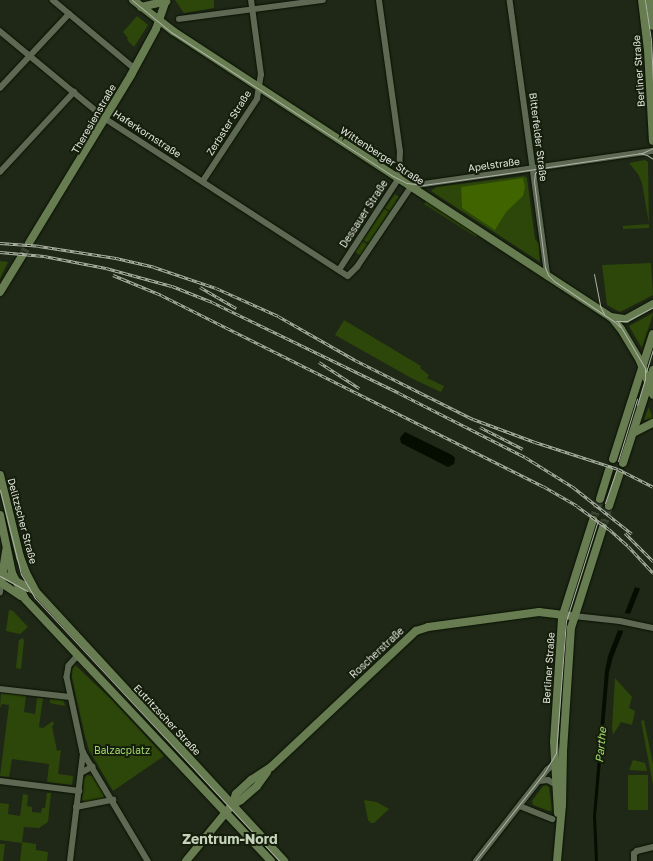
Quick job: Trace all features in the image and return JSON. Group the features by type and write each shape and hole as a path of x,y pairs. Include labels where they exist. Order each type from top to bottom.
{"main road":[{"name":"Wittenberger Straße","path":"133,0 159,21 610,317 620,327 644,372 653,395"},
{"name":"Berliner Straße","path":"642,0 648,50 653,141"},
{"name":"Berliner Straße","path":"650,0 653,26"},
{"path":"141,7 166,1"},
{"name":"Theresienstraße","path":"30,243 106,118 159,21 166,1"},
{"path":"0,292 22,256"},
{"path":"610,317 626,319 653,304"},
{"path":"613,459 644,372 653,334"},
{"path":"623,463 653,370"},
{"path":"633,433 653,423"},
{"path":"600,499 609,469"},
{"path":"609,506 620,473"},
{"name":"Delitzscher Straße","path":"0,475 20,557 36,592"},
{"name":"Delitzscher Straße","path":"0,515 15,580 25,599"},
{"name":"Berliner Straße","path":"557,861 554,742 563,614 593,520"},
{"name":"Berliner Straße","path":"556,821 562,805 563,751 570,640 574,616 602,527"},
{"path":"1,578 7,546"},
{"path":"1,578 15,580 36,592"},
{"path":"1,578 25,599"},
{"name":"Eutritzscher Straße","path":"36,592 284,861"},
{"name":"Eutritzscher Straße","path":"25,599 271,861"},
{"name":"Roscherstraße","path":"186,861 232,805 236,794 251,780 271,767 416,631 428,628 545,612 574,616"}],"street":[{"path":"53,0 134,68"},
{"name":"Zerbster Straße","path":"203,181 257,99 260,88 261,74 251,0"},
{"path":"179,19 323,0"},
{"name":"Dessauer Straße","path":"339,270 399,178 400,152 379,0"},
{"name":"Bitterfelder Straße","path":"510,0 532,169 548,276"},
{"path":"0,88 69,14"},
{"name":"Haferkornstraße","path":"0,31 106,118 339,270"},
{"path":"0,172 74,92"},
{"name":"Apelstraße","path":"410,186 653,151"},
{"path":"339,270 348,276 357,267 410,186"},
{"path":"0,593 1,578"},
{"path":"574,616 620,621 653,628"},
{"path":"78,656 69,666 67,677 70,697 83,752 148,861"},
{"path":"0,689 70,697"},
{"path":"476,861 539,781 550,768 554,766 563,751"},
{"path":"70,861 83,752"},
{"path":"554,766 562,773"},
{"path":"81,773 92,767"},
{"path":"539,781 548,780 555,784"},
{"path":"0,781 78,791"},
{"path":"76,807 113,800"},
{"path":"520,806 556,821"},
{"path":"634,861 634,854 637,851 653,847"}],"green space":[{"path":"175,0 214,0 214,8 184,13"},
{"path":"137,16 148,25 134,47 127,40 128,38 123,32"},
{"path":"645,160 648,162 649,224 642,183 638,174 629,163"},
{"path":"524,176 527,178 535,239 539,244 540,262 431,191 436,187"},
{"path":"523,178 525,187 523,196 506,212 495,230 462,208 461,187"},
{"path":"395,194 399,197 390,211 385,208"},
{"path":"426,201 477,235 476,237 424,204"},
{"path":"384,209 389,212 369,243 363,240"},
{"path":"649,224 649,228 623,229 623,226"},
{"path":"362,241 368,245 361,256 355,252"},
{"path":"0,261 8,262 0,279"},
{"path":"651,263 653,295 620,312 607,305 602,265"},
{"path":"653,314 642,348 629,326"},
{"path":"344,320 421,366 420,368 429,375 427,378 444,386 441,392 413,379 335,335"},
{"path":"649,408 653,419 644,420 648,409"},
{"path":"9,610 13,611 28,627 20,634 6,631"},
{"path":"23,638 21,669 16,668 19,640"},
{"name":"Balzacplatz","path":"75,665 111,699 164,756 113,791 89,750 85,737 72,678 72,670"},
{"path":"615,678 632,697 629,708 635,711 632,725 621,722 613,735 612,727"},
{"path":"1,693 26,696 24,712 35,714 37,698 43,698 39,727 43,728 53,721 54,725 52,726 57,751 61,750 58,774 73,776 72,785 47,782 49,764 12,759 9,777 0,776 9,705 2,704 0,708"},
{"path":"50,699 63,700 65,706 50,703"},
{"path":"644,720 653,764 653,785 641,721"},
{"path":"633,760 645,763 647,771 629,770"},
{"path":"87,775 93,776 104,795 104,798 86,802 82,800 84,779"},
{"path":"628,775 648,775 648,810 628,810"},
{"path":"546,785 549,787 552,810 549,811 533,805 532,801 543,786"},
{"path":"47,793 51,793 48,822 39,828 24,827 22,842 36,844 36,850 48,852 47,861 20,861 22,843 0,840 0,803 9,804 8,814 20,816 23,794 28,795 27,806 32,807 32,812 41,813 42,808 45,808"},
{"path":"364,800 377,802 389,809 374,823 371,823 368,820"},
{"path":"0,844 5,844 3,861 0,861"}],"water":[{"path":"405,432 452,455 455,458 454,464 448,467 401,443 400,438"},
{"name":"Parthe","path":"653,556 613,657 609,672 596,816 598,861 595,861 593,817 605,671 608,656 635,587"}],"pier":[{"path":"653,541 653,561 642,589 634,587"},
{"path":"623,613 632,614 625,631 617,630"}],"tunnel":[{"path":"22,256 29,243"},
{"path":"593,520 600,499"},
{"path":"603,527 609,506"}],"tram line":[{"path":"132,0 171,32 391,175 407,183 423,185 502,174 642,153 653,148"},
{"path":"645,0 651,40 653,83"},
{"path":"639,153 647,155 653,159"},
{"path":"542,166 535,173 534,181 545,267 548,275 554,281 615,322 620,327"},
{"path":"594,274 600,306 604,314"},
{"path":"616,321 627,321 653,307"},
{"path":"618,322 645,368 645,379 637,405"},
{"path":"646,372 653,349"},
{"path":"618,461 637,399"},
{"path":"605,503 616,471"},
{"path":"0,490 21,574 35,598 279,861"},
{"path":"475,861 544,773 556,753 566,621 597,523"},
{"path":"0,576 27,591"}],"railway":[{"path":"0,243 39,246 116,258 154,267 216,288 278,316 355,360 473,419 535,442 618,469 653,487"},
{"path":"0,252 44,256 106,268 172,286 212,302 399,393 525,457 573,487 632,534"},
{"path":"113,275 161,295 543,486 577,506 609,529 628,546 653,573"},
{"path":"200,287 236,308"},
{"path":"319,362 359,388"},
{"path":"480,427 523,449"},
{"path":"625,533 653,561"}],"district":[{"name":"Zentrum-Nord","path":"230,839"}]}
